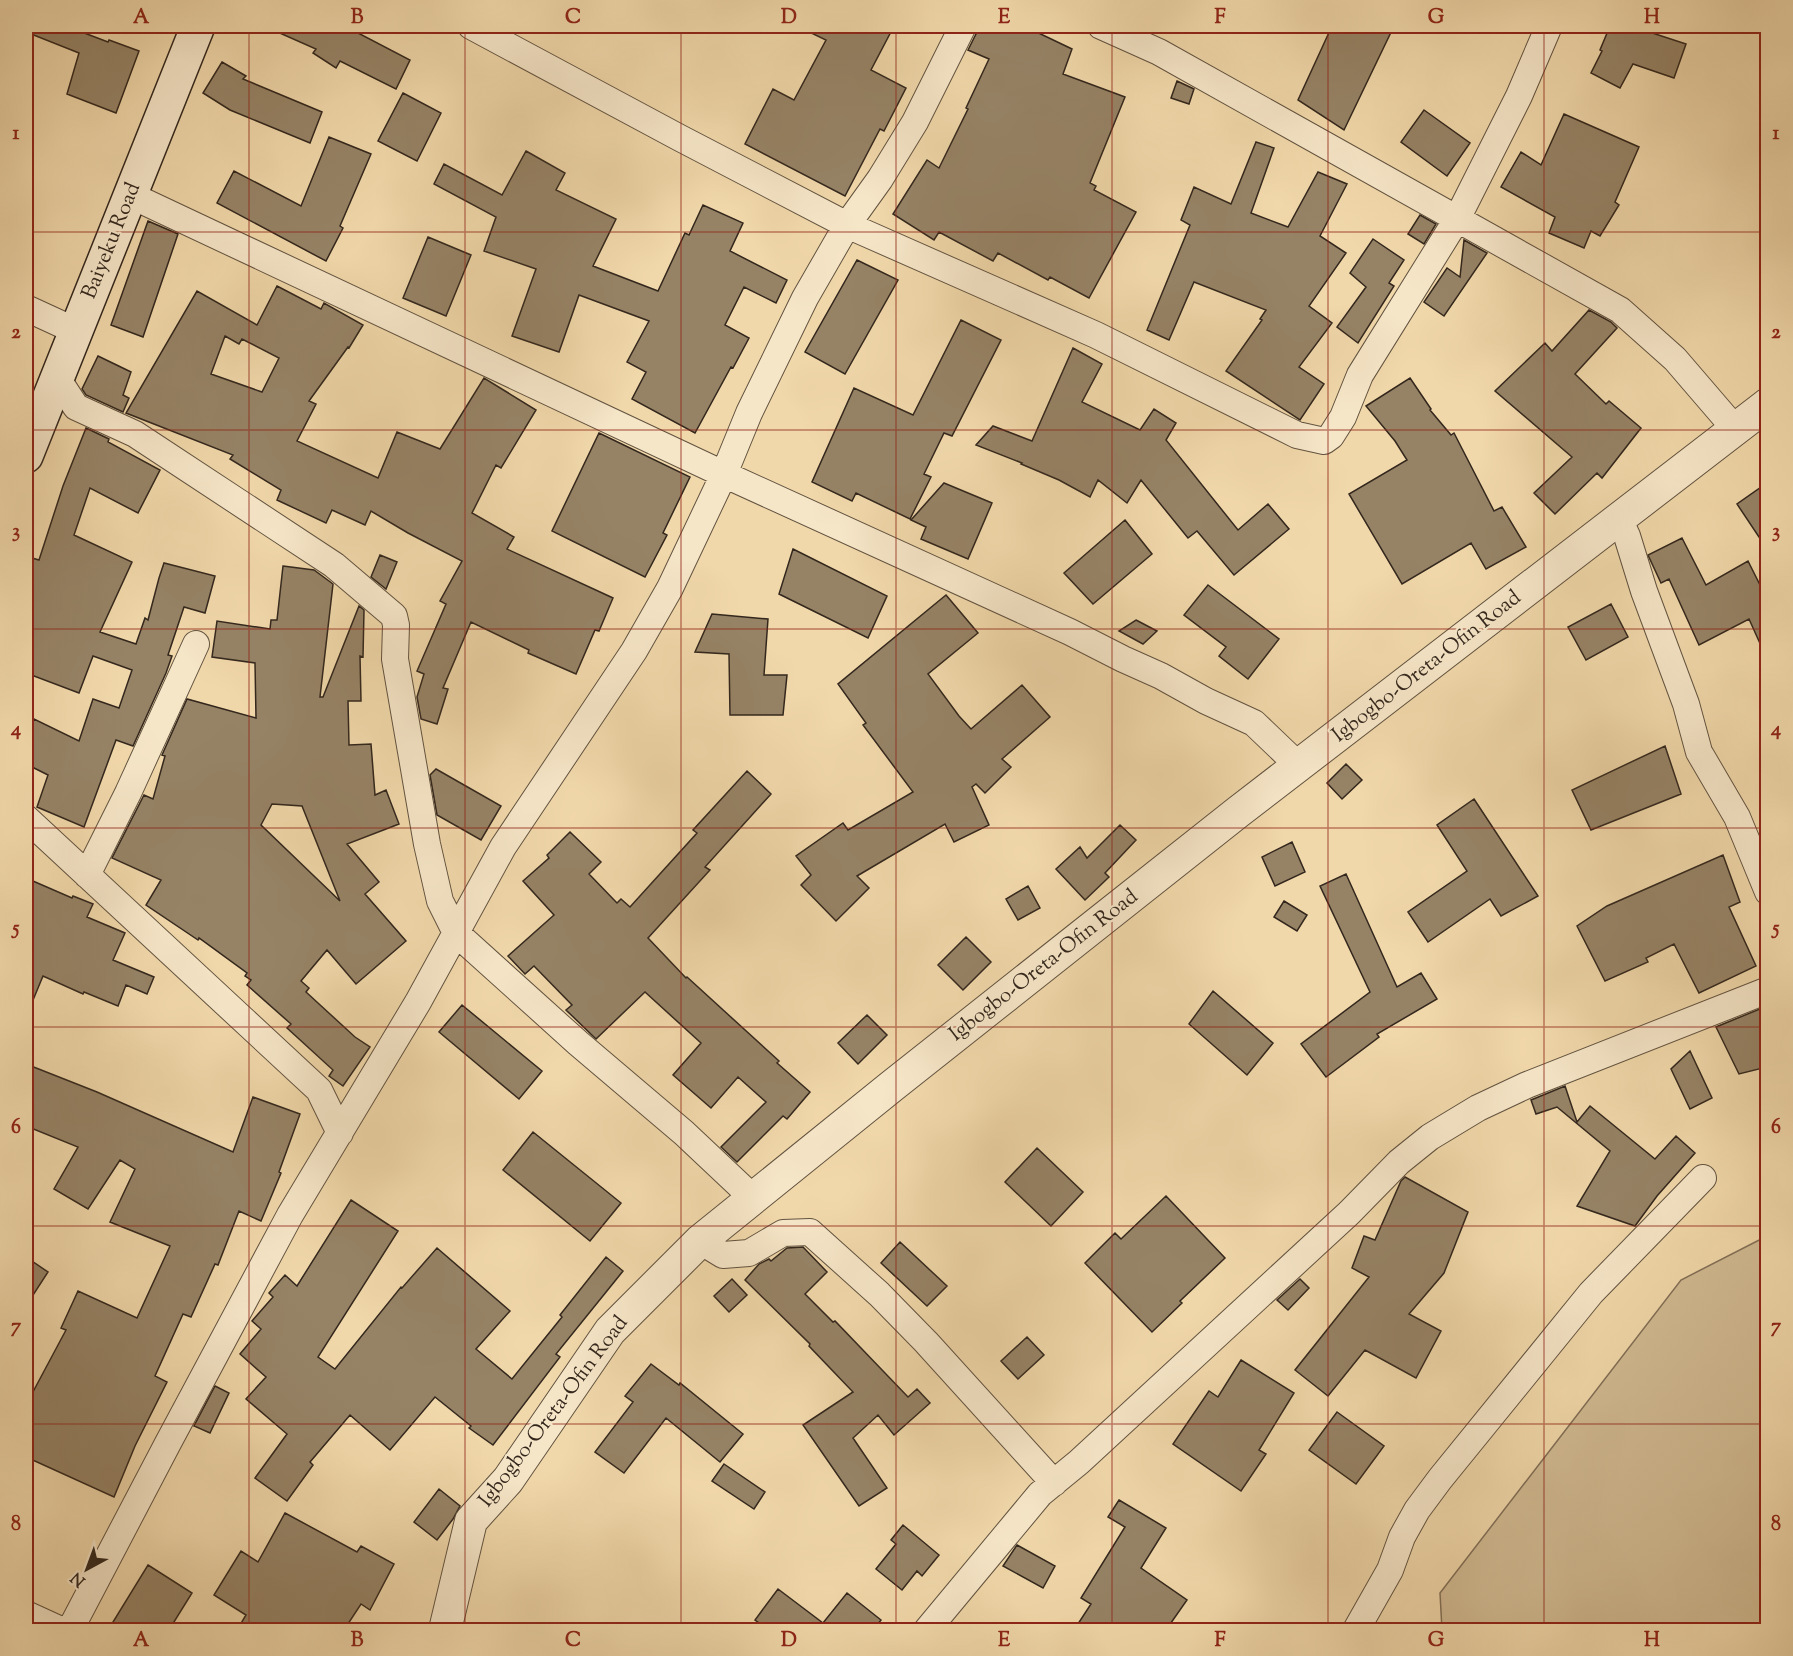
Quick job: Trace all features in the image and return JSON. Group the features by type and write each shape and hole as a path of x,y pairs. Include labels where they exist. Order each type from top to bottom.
{"main road":[{"name":"Baiyeku Road","path":"26,456 198,26"}],"street":[{"path":"471,26 669,133 847,225 1096,335 1297,435 1324,441 1331,436 1343,417 1360,375 1457,219 1519,96 1549,26"},
{"path":"70,1630 290,1215 418,1002 503,848 634,651 670,588 724,474 749,413 805,298 847,225 880,179 915,122 963,26"},
{"path":"1101,26 1159,52 1620,310 1675,359 1736,430"},
{"path":"130,195 1161,676 1206,701 1254,723 1299,766"},
{"path":"26,308 76,331"},
{"path":"57,378 76,407 135,434 334,565 394,616 395,659 427,844 440,901 456,933 578,1043 684,1133 753,1198"},
{"name":"Igbogbo-Oreta-Ofin Road","path":"445,1630 471,1521 508,1480 610,1331 700,1241 891,1086 1299,766 1767,404"},
{"path":"1619,519 1686,704 1699,752 1762,863 1767,892"},
{"path":"87,875 129,793 195,644"},
{"path":"26,818 319,1090 340,1133"},
{"path":"927,1630 1040,1494 1079,1462 1348,1213 1399,1162 1430,1137 1478,1108 1527,1085 1767,990"},
{"path":"319,1090 363,1094"},
{"path":"1356,1630 1390,1570 1402,1537 1417,1510 1440,1479 1591,1293 1703,1178"},
{"path":"700,1241 723,1255 749,1253 783,1233 810,1232 879,1294 926,1342 1054,1483"},
{"path":"26,1614 61,1630"}],"shaded area":[{"path":"1767,1236 1767,1630 1442,1630 1440,1593 1681,1280"}],"building":[{"path":"26,26 66,26 139,51 116,113 67,94 79,53 26,32"},
{"path":"264,26 364,26 358,33 410,60 396,89 340,61 336,68 313,53 316,49"},
{"path":"797,26 894,26 871,70 906,88 884,131 880,129 845,196 745,144 773,89 794,100 826,40"},
{"path":"980,26 1024,26 1072,49 1063,74 1125,97 1090,183 1096,186 1094,190 1136,212 1089,298 1050,277 1048,280 998,253 993,261 939,232 934,240 893,214 927,160 939,168 968,109 966,108 989,59 968,50"},
{"path":"1332,26 1394,26 1344,130 1298,100"},
{"path":"1610,26 1631,26 1686,44 1674,78 1633,64 1620,88 1591,73 1602,51 1600,50"},
{"path":"222,62 246,76 243,79 322,112 310,143 230,110 203,93"},
{"path":"1177,81 1194,89 1189,104 1171,98"},
{"path":"403,93 441,113 417,161 378,141"},
{"path":"1424,110 1470,143 1447,176 1401,142"},
{"path":"1564,114 1639,147 1615,202 1619,205 1600,236 1591,231 1584,248 1549,233 1555,217 1501,187 1521,152 1541,165"},
{"path":"329,137 371,154 340,226 343,228 326,261 217,203 234,171 301,206"},
{"path":"1256,142 1274,148 1251,213 1288,227 1318,172 1347,184 1320,236 1346,253 1309,306 1332,323 1299,367 1324,384 1300,420 1226,371 1262,320 1260,319 1266,310 1194,282 1169,340 1147,330 1190,225 1181,220 1194,187 1231,204"},
{"path":"526,151 565,173 556,190 616,219 593,266 658,291 685,233 689,235 703,205 743,223 730,251 787,280 776,303 744,287 725,325 749,338 695,433 632,399 646,372 627,362 649,321 579,295 559,352 512,336 536,269 484,251 496,217 434,184 444,164 502,195"},
{"path":"1420,215 1436,224 1424,244 1408,234"},
{"path":"148,221 178,234 143,337 111,325"},
{"path":"428,237 471,255 446,316 403,298"},
{"path":"1373,239 1404,260 1389,283 1394,286 1358,343 1337,327 1366,287 1350,273"},
{"path":"1464,240 1487,253 1444,316 1424,302 1447,268 1460,277"},
{"path":"857,260 898,280 845,374 805,352"},
{"path":"277,286 321,309 324,303 363,325 349,348 309,401 316,404 297,441 378,478 397,432 440,449 484,378 536,410 501,468 496,465 472,513 514,537 507,549 613,598 599,631 595,630 576,674 528,653 529,650 471,622 443,688 448,689 437,724 421,719 417,697 424,674 417,671 446,604 440,601 462,561 371,511 365,525 332,510 326,523 277,500 281,490 230,459 233,455 126,413 197,291 257,325","holes":["225,336 239,344 242,339 279,358 262,392 211,374"]},
{"path":"1589,310 1611,322 1617,328 1575,374 1606,404 1609,401 1641,428 1602,478 1597,473 1555,514 1534,493 1572,457 1495,391 1545,343 1552,351"},
{"path":"961,320 1001,340 952,436 944,433 924,474 931,477 910,519 856,493 852,501 812,482 854,388 913,415"},
{"path":"1073,348 1102,364 1082,402 1140,430 1154,409 1176,423 1166,440 1238,530 1268,504 1289,529 1234,575 1197,531 1188,538 1141,480 1127,503 1098,480 1090,497 1022,463 976,445 993,426 1032,441"},
{"path":"98,356 131,372 123,395 129,398 123,412 86,395 82,389"},
{"path":"1410,378 1430,410 1451,435 1454,433 1494,511 1502,507 1526,547 1486,569 1471,543 1402,584 1349,494 1407,460 1395,441 1366,406"},
{"path":"86,428 160,470 138,513 90,488 74,535 132,562 100,632 136,644 145,618 148,620 164,563 215,576 205,613 184,607 168,655 172,656 166,673 133,746 116,740 84,827 37,807 48,775 26,764 26,736 34,719 79,741 93,699 119,708 132,670 93,656 79,693 26,673 26,577 32,558 39,560 63,486"},
{"path":"599,433 690,477 663,533 667,535 645,577 552,531"},
{"path":"944,483 992,503 968,559 921,539 926,527 911,520"},
{"path":"1767,483 1767,549 1737,504"},
{"path":"1125,520 1152,554 1093,604 1064,573"},
{"path":"1682,538 1706,585 1748,561 1767,599 1767,659 1749,619 1699,645 1669,579 1661,583 1648,555"},
{"path":"793,549 887,596 868,638 779,594"},
{"path":"380,555 397,562 386,589 371,577"},
{"path":"283,566 314,570 333,584 320,697 323,697 359,606 364,610 363,657 360,656 361,701 348,701 349,745 371,744 375,795 386,790 399,824 347,844 379,882 365,894 406,941 356,984 327,950 301,981 309,988 306,992 355,1037 370,1047 343,1086 329,1076 333,1070 287,1028 291,1024 247,985 251,980 245,976 247,973 199,938 198,940 146,905 161,880 112,858 144,795 153,799 165,756 162,755 187,699 256,718 255,663 212,657 217,621 270,629 271,620 277,620","holes":["272,804 302,806 340,901 261,825"]},
{"path":"1208,585 1279,639 1248,679 1219,656 1226,647 1184,615"},
{"path":"946,595 978,633 928,674 959,716 971,729 1022,685 1050,717 1002,759 1011,767 985,793 976,784 972,787 989,825 954,842 945,824 857,876 869,888 836,921 801,885 811,875 796,856 843,823 848,830 913,792 863,725 866,723 838,684"},
{"path":"1611,604 1628,637 1586,660 1568,627"},
{"path":"712,614 768,619 764,675 787,675 783,715 730,715 729,654 695,652"},
{"path":"1136,620 1157,631 1143,644 1119,631"},
{"path":"1665,746 1681,794 1591,830 1572,790"},
{"path":"1346,764 1362,780 1342,799 1327,783"},
{"path":"436,769 501,806 481,840 437,815 430,775"},
{"path":"747,771 771,794 705,867 710,870 648,938 686,978 779,1061 777,1063 810,1092 787,1119 783,1116 737,1162 721,1147 766,1102 738,1077 711,1108 673,1075 701,1043 645,992 596,1039 566,1010 572,1005 534,966 525,974 508,956 554,915 523,881 549,858 547,855 570,832 601,862 589,874 617,903 621,899 630,907 697,833 693,830"},
{"path":"1474,799 1538,896 1501,916 1490,899 1428,942 1408,912 1467,871 1437,825"},
{"path":"1120,825 1136,840 1105,873 1109,877 1085,900 1056,869 1080,847 1087,858"},
{"path":"1292,842 1305,872 1275,886 1262,857"},
{"path":"1723,855 1740,902 1729,907 1756,966 1699,993 1674,944 1646,958 1648,962 1605,981 1577,926 1607,906"},
{"path":"1346,874 1397,987 1421,973 1437,999 1377,1034 1379,1037 1326,1077 1301,1044 1370,992 1320,886"},
{"path":"26,878 72,898 73,896 93,904 87,917 125,933 113,960 154,977 147,994 126,985 118,1006 84,992 83,994 43,976 26,1017"},
{"path":"1028,886 1040,908 1018,920 1006,899"},
{"path":"1284,901 1307,915 1297,931 1274,917"},
{"path":"966,937 991,962 963,990 938,965"},
{"path":"1213,991 1273,1043 1247,1075 1189,1024"},
{"path":"462,1005 542,1071 519,1099 439,1032"},
{"path":"1767,1006 1767,1067 1739,1074 1716,1027"},
{"path":"867,1015 887,1035 858,1064 838,1043"},
{"path":"1690,1051 1712,1098 1690,1109 1671,1069"},
{"path":"26,1064 97,1092 233,1152 253,1097 300,1114 279,1172 281,1173 261,1221 239,1211 218,1265 215,1264 191,1317 183,1314 155,1376 167,1382 135,1446 114,1497 26,1457 26,1405 66,1330 61,1328 78,1291 137,1318 170,1246 110,1222 135,1169 120,1160 88,1209 54,1189 78,1147 26,1126"},
{"path":"1565,1086 1577,1122 1590,1106 1655,1159 1676,1136 1695,1153 1657,1196 1635,1226 1577,1206 1610,1151 1557,1107 1536,1114 1531,1100"},
{"path":"533,1132 621,1203 590,1241 503,1170"},
{"path":"1037,1148 1083,1192 1051,1226 1005,1182"},
{"path":"1405,1177 1468,1212 1444,1273 1409,1314 1441,1331 1416,1378 1365,1350 1328,1396 1295,1370 1369,1277 1352,1268 1364,1236 1375,1240 1401,1181"},
{"path":"1166,1196 1225,1258 1180,1301 1182,1303 1152,1332 1085,1263 1115,1233 1121,1239"},
{"path":"351,1200 398,1231 318,1357 335,1369 401,1287 437,1248 510,1311 476,1349 512,1379 606,1257 623,1271 556,1354 560,1357 493,1445 469,1428 471,1426 435,1397 390,1450 350,1415 310,1462 313,1465 287,1501 255,1478 287,1434 246,1399 266,1377 240,1354 261,1329 252,1321 273,1297 269,1293 285,1275 297,1286"},
{"path":"900,1242 947,1286 927,1306 881,1263"},
{"path":"803,1247 827,1272 805,1294 833,1322 835,1321 908,1397 917,1389 930,1403 894,1435 878,1415 853,1438 887,1488 859,1506 803,1425 853,1392 809,1346 810,1344 745,1280 759,1264 769,1259 771,1261 787,1248"},
{"path":"26,1257 48,1272 26,1306"},
{"path":"732,1279 747,1295 729,1312 714,1296"},
{"path":"1300,1279 1309,1288 1288,1310 1277,1300"},
{"path":"1027,1337 1044,1355 1018,1379 1001,1361"},
{"path":"1241,1360 1294,1393 1259,1450 1266,1454 1241,1491 1173,1444 1209,1391 1218,1397"},
{"path":"651,1364 679,1385 680,1383 743,1434 720,1462 666,1418 624,1473 595,1452 633,1402 625,1396"},
{"path":"215,1386 229,1393 210,1433 194,1426"},
{"path":"1337,1412 1384,1446 1356,1484 1309,1450"},
{"path":"724,1464 765,1492 754,1509 712,1481"},
{"path":"439,1489 460,1506 437,1540 414,1522"},
{"path":"1119,1500 1166,1528 1141,1568 1187,1600 1166,1630 1074,1630 1091,1604 1081,1598 1125,1527 1108,1517"},
{"path":"285,1513 357,1552 361,1546 394,1564 370,1610 361,1604 344,1630 237,1630 246,1615 214,1595 241,1551 258,1562"},
{"path":"903,1525 939,1555 922,1576 917,1571 902,1590 876,1569 896,1544 891,1540"},
{"path":"1017,1545 1055,1566 1043,1588 1003,1566"},
{"path":"148,1565 192,1593 169,1630 126,1630 113,1622"},
{"path":"778,1589 823,1623 847,1593 881,1620 873,1630 769,1630 755,1620"}]}
